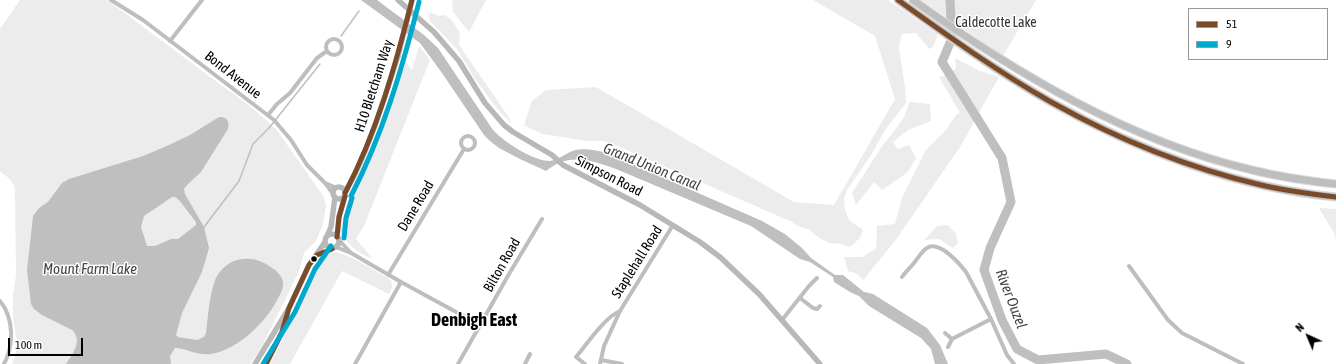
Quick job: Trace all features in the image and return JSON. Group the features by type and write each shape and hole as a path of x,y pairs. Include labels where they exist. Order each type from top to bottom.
{"highway":[{"path":"898,0 1016,81 1094,125 1155,151 1206,169 1295,192 1336,197"},
{"path":"913,0 977,45 1023,73 1094,112 1161,142 1207,158 1252,170 1298,180 1336,184"}],"street":[{"name":"Bond Avenue","path":"112,0 143,20 275,121 291,140 307,165 325,183 335,196"},
{"path":"170,41 202,0"},
{"name":"Simpson Road","path":"398,0 434,32 459,60 485,103 513,132 552,155 563,165 640,205 700,242 730,266 759,294 820,364"},
{"name":"H10 Bletcham Way","path":"342,191 354,178 381,110 398,56 412,0"},
{"path":"337,39 341,43 342,48 339,53 334,55 327,51 327,44 330,40 337,39"},
{"path":"268,115 277,104 290,94 317,58 327,51"},
{"name":"Dane Road","path":"388,275 464,149"},
{"name":"Bond Avenue","path":"325,183 342,191"},
{"path":"335,196 340,199 342,191"},
{"path":"255,364 289,308 310,265 325,242 330,227 335,196 334,192 342,191"},
{"path":"317,255 334,248 339,244 339,216 342,191"},
{"name":"Bilton Road","path":"458,364 542,219"},
{"name":"Staplehall Road","path":"600,362 604,346 620,311 673,225"},
{"path":"327,236 331,234 338,238 351,253"},
{"path":"325,242 328,247 351,253 480,325"},
{"path":"902,277 907,269 926,248 933,246 940,248 966,272 1007,355 1014,364"},
{"path":"1129,266 1168,320 1182,333 1243,364"},
{"path":"782,320 816,278"},
{"path":"355,364 401,282"},
{"path":"800,298 813,308 817,309 820,306"},
{"path":"0,301 9,318 12,335 9,356 4,364"},
{"path":"266,364 282,332 289,308"},
{"name":"Staplehall Road","path":"584,364 576,357 609,318 620,311"},
{"path":"948,347 952,339 990,319"},
{"path":"945,333 952,339"},
{"path":"525,364 530,354"},
{"path":"600,362 622,364"}],"green space":[{"path":"20,0 107,0 250,106 276,129 324,197 326,206 323,224 316,241 304,253 299,271 286,298 260,350 250,364 12,364 16,354 17,343 13,317 13,296 16,275 15,187 12,182 0,171 0,29"},
{"path":"452,0 486,0 469,32 453,12"},
{"path":"813,0 888,0 937,34 933,47 929,49 916,33 902,34 899,47 906,103 885,130 871,155 847,190 844,198 845,210 849,220 863,230 860,238 850,247 841,244 829,243 808,229 798,226 792,222 604,141 588,141 542,134 524,125 532,101 546,90 596,87 794,202 834,205 895,99 875,36"},
{"name":"Caldecotte Lake","path":"921,0 1036,0 1003,56"},
{"path":"429,12 439,16 444,15 451,19 460,33 459,45 512,124 499,111 475,79 457,49 429,20"},
{"path":"419,46 430,60 364,226 356,239 373,259 354,248 347,242 340,232 347,203 370,155 403,58 412,70"},
{"path":"955,58 980,71 999,77 960,147 895,241 863,280 857,274 848,271 844,257 862,257 876,249 877,226 895,224 902,198 926,150 945,131 956,115 960,113 939,77 944,76 956,68"},
{"path":"910,102 930,104 931,121 908,130 893,142 898,149 909,145 916,158 908,172 882,190 874,182 856,205 852,193 880,149 903,119"},
{"path":"1319,208 1336,209 1336,242 1335,235"},
{"path":"948,225 956,234 958,243 953,248 939,239 924,240 937,226"},
{"path":"329,252 352,258 391,280 392,288 389,294 342,271 290,364 270,364 283,338 299,298 311,277 315,265 320,258"}],"water":[{"path":"361,0 377,0 424,35 438,48 493,130 504,140 519,150 535,158 550,161 558,159 574,150 583,149 607,153 762,221 785,234 802,248 811,258 835,275 843,275 864,292 873,294 927,328 940,345 948,364 935,364 931,349 921,338 869,306 859,296 834,282 833,277 810,262 800,259 751,226 616,169 598,163 580,160 563,161 546,171 499,148 484,135 420,43"},
{"name":"Mount Farm Lake","path":"219,117 224,117 228,122 228,129 201,172 184,189 185,194 204,227 209,248 202,272 182,313 176,335 178,337 197,340 204,337 206,333 213,288 217,276 228,264 235,261 243,259 258,260 265,263 277,272 282,278 283,287 276,302 264,319 249,335 240,342 221,352 206,354 175,348 170,356 171,364 66,364 76,347 77,338 75,334 72,330 42,315 34,309 31,304 27,270 33,216 39,208 48,202 62,183 69,179 143,156 190,135","holes":["172,197 175,197 196,222 196,225 178,239 171,239 155,246 147,246 141,227 144,216"]}],"waterway":[{"name":"River Ouzel","path":"950,0 952,38 942,62 1002,158 1011,202 990,248 984,270 1002,320 1017,349 1038,360 1106,354 1127,364"},
{"path":"341,36 359,11"},
{"path":"204,227 239,181 253,144 269,128 320,64"}],"transit line":[{"name":"51","path":"345,193 367,147 376,123 392,74 412,0"},
{"name":"51","path":"898,0 973,53 1031,90 1051,102 1127,140 1180,161 1234,178 1280,189 1336,197"},
{"name":"9","path":"351,196 373,149 391,101 419,2"},
{"name":"51","path":"337,237 339,217 345,196"},
{"name":"9","path":"344,238 346,218 352,198"},
{"name":"9","path":"263,364 295,312 315,269 331,246"},
{"name":"51","path":"266,364 282,332 289,308 309,265 317,255 332,249"}],"district":[{"name":"Denbigh East","path":"474,320"}],"water label":[{"name":"Grand Union Canal","path":"652,167"}]}
